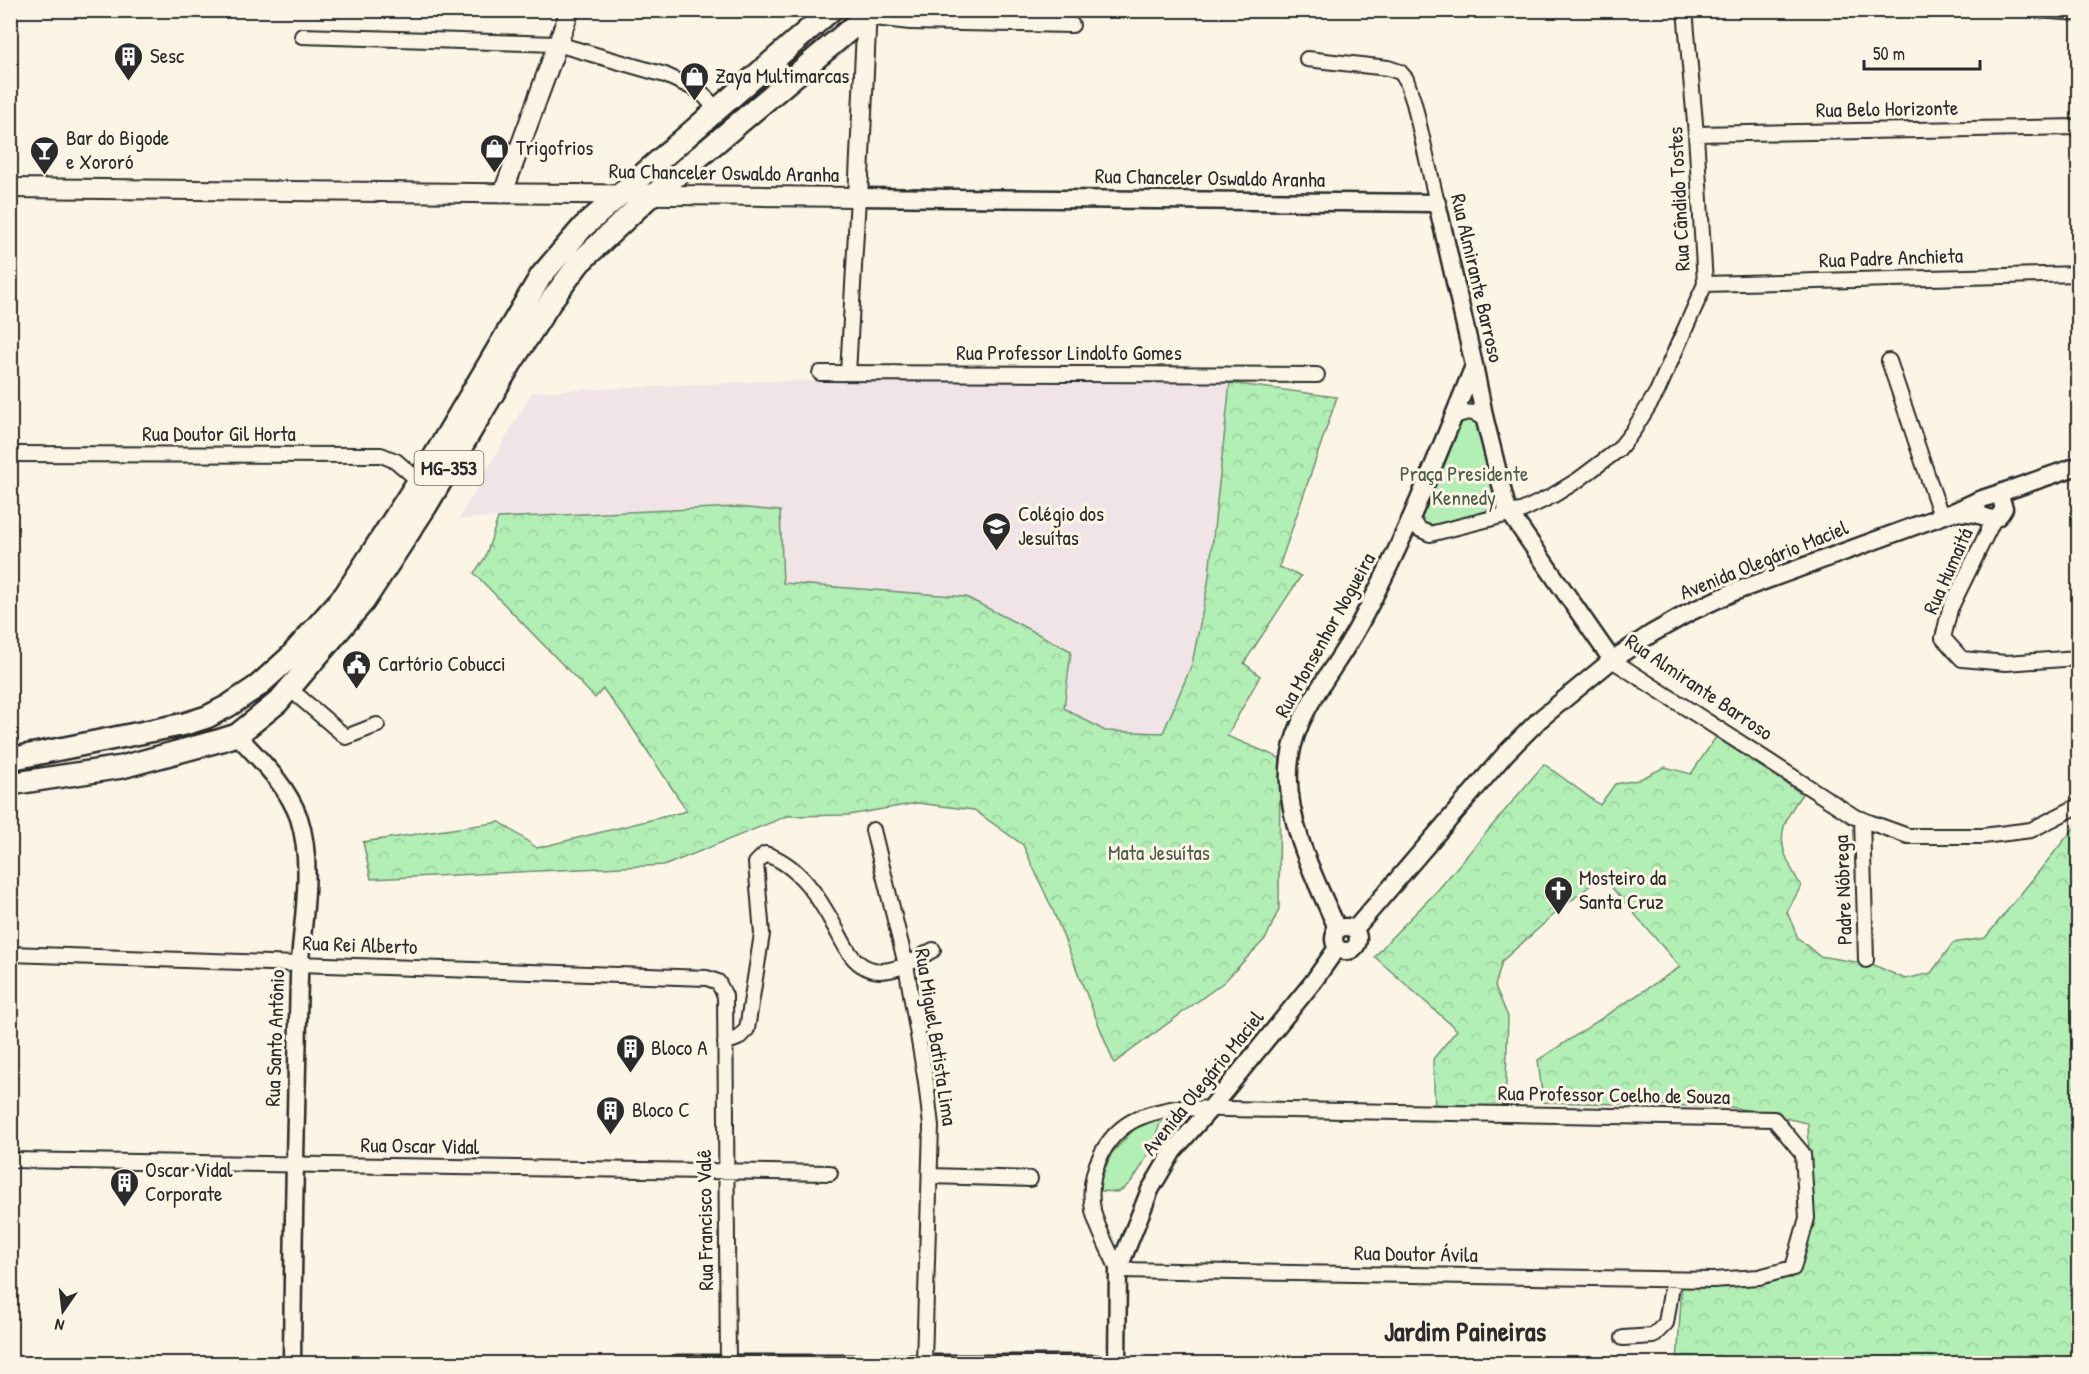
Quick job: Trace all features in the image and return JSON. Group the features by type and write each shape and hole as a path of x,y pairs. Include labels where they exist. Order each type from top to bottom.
{"main road":[{"path":"503,193 570,10"},
{"name":"MG-353","path":"10,759 116,739 207,717 258,686 316,629 345,595 418,481 541,276 583,227 831,10"},
{"path":"858,197 868,12"},
{"name":"MG-353","path":"10,784 122,767 237,735 290,689 364,601 432,496 511,363 553,298 580,262 651,195 868,12"},
{"name":"Rua Chanceler Oswaldo Aranha","path":"10,188 858,197"},
{"path":"237,735 236,727 241,717 309,647 316,629"}],"street":[{"path":"897,10 910,22"},
{"name":"Rua Cândido Tostes","path":"1412,519 1419,529 1430,534 1508,511 1521,511 1552,495 1578,480 1618,450 1633,431 1657,392 1705,284 1696,134 1684,10"},
{"path":"2037,10 2078,13"},
{"path":"868,12 910,22 1072,25"},
{"path":"302,36 557,44 665,75 700,91 717,110"},
{"name":"Rua Almirante Barroso","path":"1307,58 1388,68 1400,72 1406,79 1414,103 1485,420 1508,511 1612,660 1862,819 1908,836 1983,836 2031,830 2079,806"},
{"name":"Rua Belo Horizonte","path":"1696,134 2079,127"},
{"path":"848,373 858,197"},
{"name":"Rua Chanceler Oswaldo Aranha","path":"858,197 1437,203"},
{"name":"Rua Padre Anchieta","path":"1705,284 2079,274"},
{"path":"1889,361 1947,514"},
{"name":"Rua Monsenhor Nogueira","path":"1336,941 1335,923 1306,857 1292,804 1288,780 1290,758 1301,720 1358,628 1412,519 1474,365"},
{"name":"Rua Professor Lindolfo Gomes","path":"820,373 1317,375"},
{"path":"1453,417 1470,411 1485,420"},
{"name":"Rua Doutor Gil Horta","path":"10,454 381,455 396,461 418,481"},
{"name":"Avenida Olegário Maciel","path":"1116,1364 1118,1270 1150,1190 1173,1151 1313,982 1344,927 1353,930 1507,752 1539,720 1612,660 1651,634 1723,596 1947,514 1990,507 2072,468"},
{"name":"Rua Humaitá","path":"1990,507 1950,609 1943,638 1962,659 2006,663 2079,658"},
{"path":"290,689 346,737 377,725"},
{"name":"Rua Santo Antônio","path":"237,735 284,787 299,819 305,848 306,873 300,964 294,1164 292,1364"},
{"name":"Padre Nóbrega","path":"1862,819 1866,960"},
{"name":"Rua Miguel Batista Lima","path":"873,830 906,965 926,1082 931,1126 924,1362"},
{"path":"725,1043 738,1038 747,1029 762,934 756,863 765,854 785,863 803,880 823,905 851,957 869,969 887,970 906,965 933,950"},
{"name":"Rua Rei Alberto","path":"10,954 707,978"},
{"name":"Rua Francisco Valê","path":"707,978 718,982 725,996 728,1363"},
{"path":"1118,1270 1093,1212 1092,1184 1100,1156 1115,1134 1142,1116 1175,1108 1210,1109"},
{"name":"Rua Professor Coelho de Souza","path":"1210,1109 1774,1119 1803,1154 1807,1218 1793,1268 1759,1277 1713,1280"},
{"name":"Rua Oscar Vidal","path":"10,1160 830,1173"},
{"path":"930,1176 1030,1179"},
{"name":"Rua Doutor Ávila","path":"1118,1270 1713,1280"},
{"path":"1623,1338 1653,1336 1666,1323 1672,1280"},
{"path":"677,1364 924,1362 1096,1364"}],"shaded area":[{"name":"Colégio dos Jesuítas","path":"769,381 1230,383 1208,584 1192,664 1163,733 1105,731 1064,707 966,597 783,583 780,511 737,507 459,519 532,392"}],"green space":[{"name":"Mata Jesuítas","path":"1230,383 1337,397 1279,567 1301,576 1244,663 1260,676 1227,736 1280,758 1279,909 1266,938 1224,982 1114,1063 1054,913 1023,845 974,810 917,803 849,815 787,816 666,865 371,879 363,842 500,822 537,848 687,811 629,723 603,689 595,698 474,573 485,558 498,518 737,507 780,511 783,583 966,597 1071,651 1064,708 1105,731 1163,733 1192,664 1208,584"},
{"name":"Praça Presidente Kennedy","path":"1468,418 1478,423 1499,505 1449,522 1431,525 1425,523 1421,510 1457,425"},
{"path":"1716,737 1802,794 1787,819 1782,840 1788,860 1801,886 1787,912 1798,938 1819,956 1874,965 1905,979 1931,973 1953,943 1985,938 2078,823 2078,1363 1677,1363 1682,1283 1791,1278 1811,1223 1808,1123 1731,1107 1543,1102 1538,1060 1680,967 1602,876 1502,961 1495,986 1508,1017 1505,1112 1435,1110 1433,1059 1457,1030 1375,957 1437,891 1544,764 1600,805 1615,784 1638,780 1665,767 1691,774"},
{"path":"1163,1116 1151,1147 1132,1180 1116,1192 1101,1191 1099,1185 1111,1154 1138,1125"}],"place":[{"name":"Sesc","path":"129,82"},
{"name":"Zaya Multimarcas","path":"694,102"},
{"name":"Trigofrios","path":"495,174"},
{"name":"Bar do Bigode e Xororó","path":"45,176"},
{"name":"Colégio dos Jesuítas","path":"997,552"},
{"name":"Cartório Cobucci","path":"357,690"},
{"name":"Mosteiro da Santa Cruz","path":"1558,916"},
{"name":"Bloco A","path":"630,1074"},
{"name":"Bloco C","path":"611,1136"},
{"name":"Oscar Vidal Corporate","path":"124,1208"}],"district":[{"name":"Jardim Paineiras","path":"1465,1332"}]}
